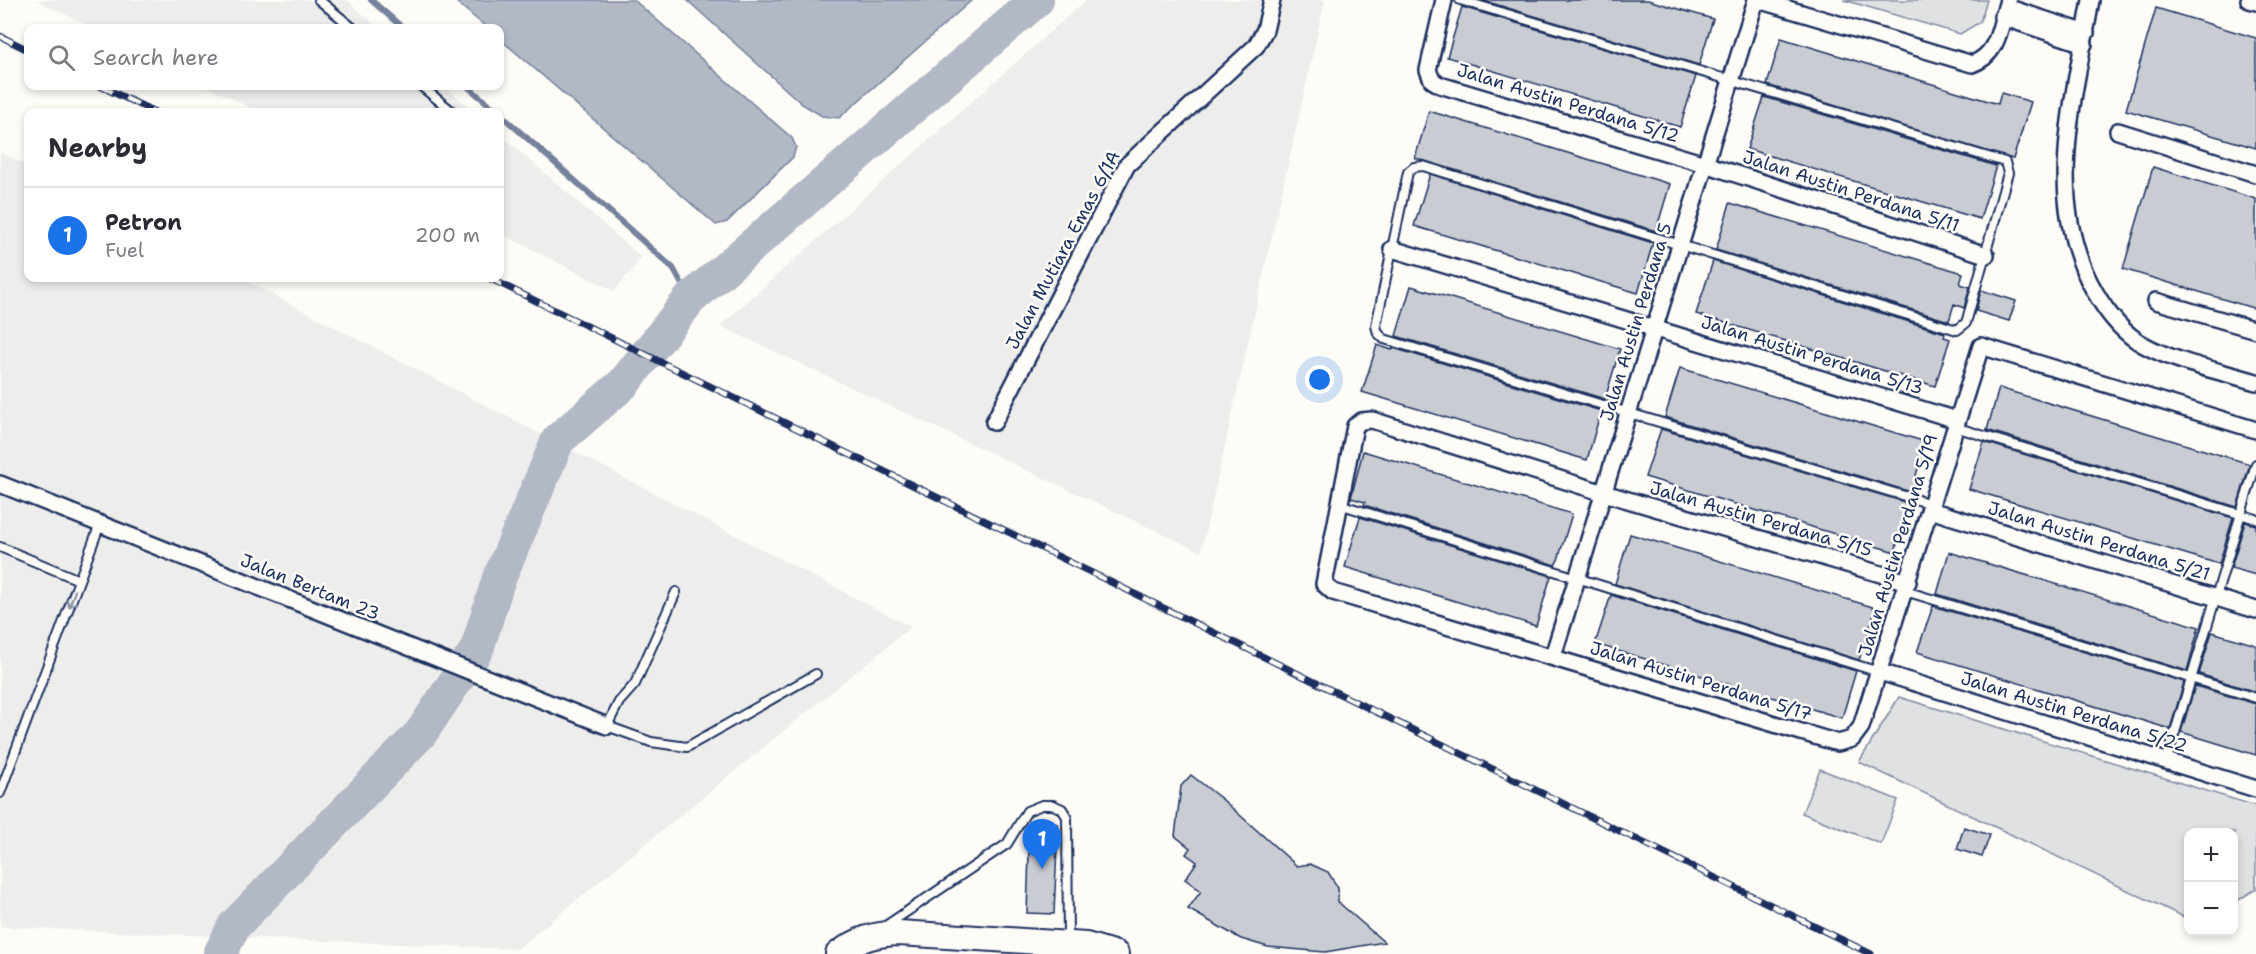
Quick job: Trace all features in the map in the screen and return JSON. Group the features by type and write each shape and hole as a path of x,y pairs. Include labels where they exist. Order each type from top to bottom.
{"highway":[{"path":"838,954 857,940 870,936 899,933 1086,945 1116,954"}],"street":[{"name":"Jalan Mutiara Emas 6/1A","path":"994,422 1127,165 1256,46 1265,30 1272,0"},
{"name":"Jalan Austin Perdana 5/12","path":"1444,0 1428,70 1432,80 1440,85 1705,164"},
{"name":"Jalan Austin Perdana 5","path":"1553,656 1757,0"},
{"path":"1757,0 1972,64 1988,57 1994,48 2005,8 2085,38"},
{"path":"2090,0 2067,144 2064,181 2067,214 2075,249 2087,278 2118,325 2144,345 2161,353 2256,382"},
{"path":"2249,0 2256,2"},
{"path":"2118,131 2256,174"},
{"name":"Jalan Austin Perdana 5/11","path":"1705,164 1986,255"},
{"name":"Jalan Austin Perdana 5/13","path":"1392,249 1655,327 1956,423"},
{"path":"2156,301 2256,330"},
{"name":"Jalan Austin Perdana 5/19","path":"1838,743 1852,739 1861,727 1981,346 2256,430"},
{"name":"Jalan Austin Perdana 5/15","path":"1339,504 1355,426 1361,421 1372,420 1906,586"},
{"name":"Jalan Bertam 23","path":"0,484 607,726"},
{"name":"Jalan Austin Perdana 5/17","path":"1339,504 1324,584 1328,589 1838,743"},
{"name":"Jalan Austin Perdana 5/21","path":"1930,507 2256,610"},
{"name":"Jalan Austin Perdana 5/22","path":"1880,672 2256,789"}],"lane":[{"path":"319,0 348,24"},
{"path":"1460,0 2006,162 2008,173 1986,255 1966,323 1957,330 1424,166 1414,167 1408,172 1376,326 1378,333 1384,339 1629,412 1930,507"},
{"path":"426,90 448,108"},
{"path":"1956,423 2256,519"},
{"path":"2166,762 2256,464"},
{"path":"1339,504 1880,672"},
{"path":"0,793 100,524"},
{"path":"0,547 79,580"},
{"path":"1906,586 2256,698"},
{"path":"676,592 635,684 619,702 607,726 651,742 687,747 816,674"},
{"path":"870,936 1006,844 1027,811 1042,805 1053,805 1062,809 1067,816 1068,944"}],"shaded area":[{"path":"36,0 347,0 374,24 85,24"},
{"path":"454,0 634,0 792,138 796,147 793,157 727,222 716,225 504,42 504,24 482,24"},
{"path":"687,0 972,0 839,118 822,116 802,104"},
{"path":"1086,0 1325,0 1201,552 720,326"},
{"path":"1844,0 1987,0 1980,22 1960,34"},
{"path":"214,90 449,90 470,108 251,108"},
{"path":"504,137 642,258 614,291 504,235"},
{"path":"0,152 24,164 24,282 249,282 911,627 517,949 0,927"},
{"path":"1899,697 2256,806 2256,889 2238,900 2238,828 2184,828 2184,917 1859,762"},
{"path":"1820,769 1898,800 1881,844 1802,813"}],"building":[{"path":"1481,0 1648,0 1713,19 1699,65"},
{"path":"1462,7 1696,76 1680,127 1447,57"},
{"path":"2156,8 2256,38 2256,148 2126,110"},
{"path":"1781,38 1998,104 2001,93 2031,102 2013,159 1767,85"},
{"path":"1764,97 1996,166 1980,219 1747,149"},
{"path":"1429,111 1670,184 1656,231 1415,158"},
{"path":"2153,167 2256,199 2256,309 2123,269"},
{"path":"1430,174 1653,243 1638,293 1414,226"},
{"path":"1730,203 1963,273 1960,284 1970,287 1964,308 1954,304 1949,321 1716,250"},
{"path":"1713,261 1945,333 1944,337 1950,339 1935,386 1696,314"},
{"path":"1411,286 1620,349 1605,399 1396,336"},
{"path":"1981,290 2016,301 2009,321 1976,311"},
{"path":"1377,345 1601,411 1587,460 1362,392"},
{"path":"1680,368 1926,442 1911,492 1665,417"},
{"path":"1999,388 2250,464 2237,507 1987,430"},
{"path":"1661,429 1908,503 1895,552 1645,477"},
{"path":"1984,442 2233,518 2219,564 1969,489"},
{"path":"1363,451 1572,514 1558,560 1555,565 1364,505 1365,502 1351,498"},
{"path":"1360,517 1551,576 1536,626 1345,567"},
{"path":"2245,522 2256,525 2256,575 2231,568"},
{"path":"1630,534 1876,608 1859,660 1615,584"},
{"path":"1949,552 2199,627 2187,671 1937,594"},
{"path":"1611,595 1856,671 1842,718 1595,644"},
{"path":"1933,606 2184,682 2170,729 1917,652"},
{"path":"2212,632 2256,645 2256,692 2199,674"},
{"path":"2195,686 2256,704 2256,755 2181,732"},
{"path":"1191,775 1223,800 1297,866 1310,864 1328,872 1338,888 1338,902 1384,942 1325,952 1268,947 1241,939 1188,909 1201,891 1185,879 1197,862 1186,854 1190,848 1175,836 1181,786"},
{"path":"1030,823 1058,824 1054,914 1027,913"},
{"path":"1964,827 1990,835 1982,857 1957,849"}],"waterway":[{"path":"371,0 398,24"},
{"path":"220,954 234,926 421,733 477,649 498,581 558,440 623,384 690,299 1037,0"},
{"path":"472,90 493,108"},
{"path":"504,118 673,268 690,299"}],"railway":[{"path":"0,36 24,48"},
{"path":"108,90 147,108"},
{"path":"497,282 1871,954"}],"place":[{"name":"Petron","path":"1042,869"}]}
